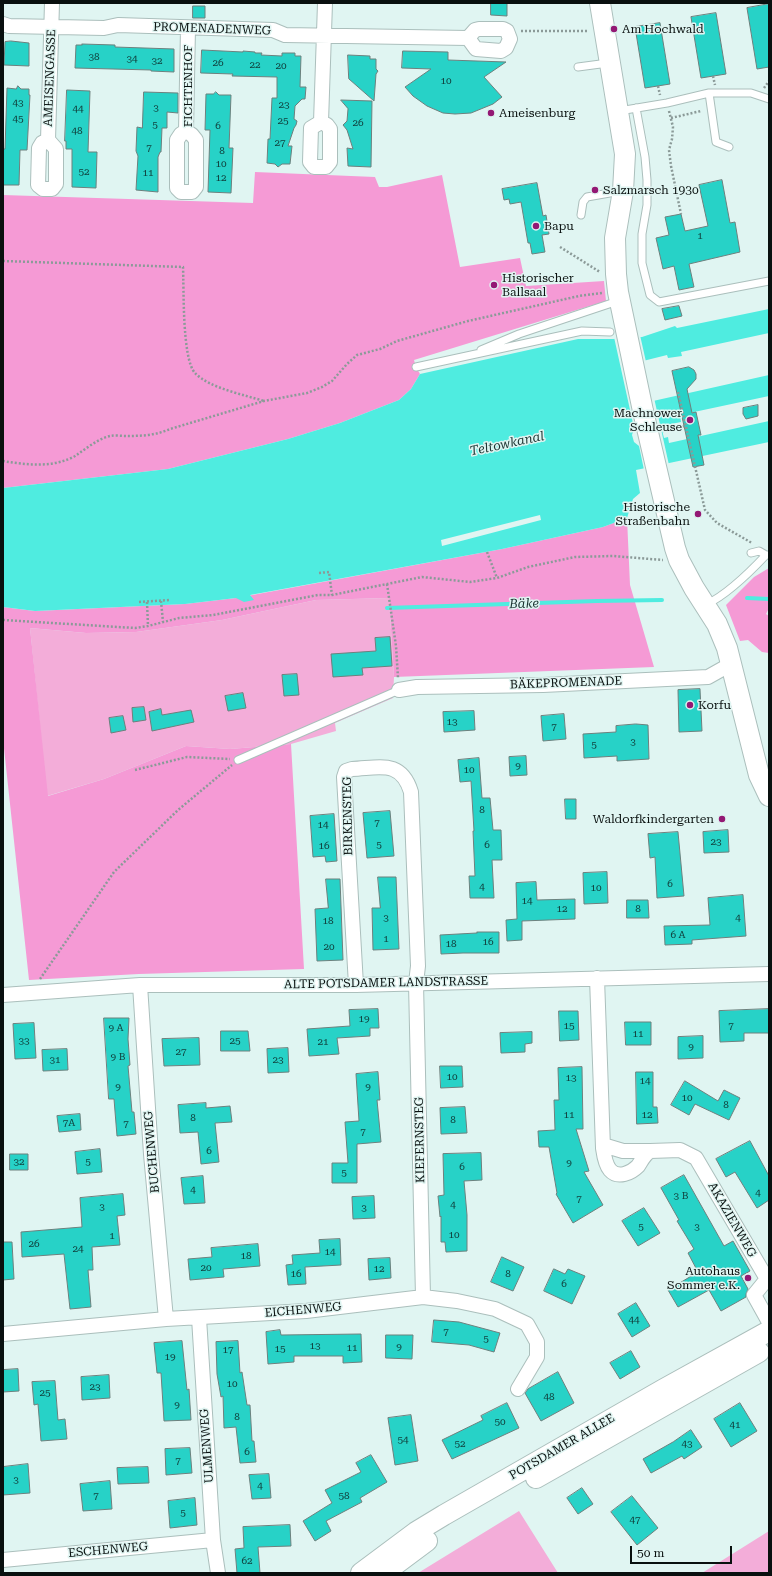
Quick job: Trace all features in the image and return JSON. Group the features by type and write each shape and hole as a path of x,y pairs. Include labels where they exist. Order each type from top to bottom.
{"street":[{"name":"AMEISENGASSE","path":"52,3 52,144"},
{"path":"321,122 325,3"},
{"path":"600,3 610,63 627,109 623,191 615,238 615,296 617,328 679,560 694,588 717,624 727,648 759,775 769,796"},
{"name":"PROMENADENWEG","path":"3,24 9,26 51,27 104,28 118,25 273,30 285,35 468,38"},
{"name":"FICHTENHOF","path":"188,28 191,136"},
{"name":"BÄKEPROMENADE","path":"399,690 416,687 543,685 708,677 724,668 732,666"},
{"name":"BIRKENSTEG","path":"356,985 344,777 346,771 352,769 392,768 404,776 410,788 418,966 416,982"},
{"name":"ALTE POTSDAMER LANDSTRASSE","path":"3,995 140,985 356,985 416,982 769,974"},
{"path":"597,978 603,1145 605,1159 610,1169 616,1174 627,1174 637,1166 643,1156 650,1151"},
{"name":"KIEFERNSTEG","path":"416,982 423,1298"},
{"name":"BUCHENWEG","path":"140,985 151,1154 166,1319"},
{"name":"AKAZIENWEG","path":"603,1145 623,1151 680,1150 696,1158 767,1279 754,1295 769,1322"},
{"name":"EICHENWEG","path":"3,1334 166,1319 306,1311 423,1298 457,1301 495,1309 527,1324 537,1342 538,1357 518,1388"},
{"name":"ULMENWEG","path":"199,1318 213,1540 218,1573"},
{"name":"POTSDAMER ALLEE","path":"361,1573 388,1551 433,1522 664,1389 769,1331"},
{"name":"POTSDAMER ALLEE","path":"384,1573 424,1543 452,1526 769,1346"},
{"name":"ESCHENWEG","path":"3,1560 213,1540"}],"lane":[{"path":"578,67 610,63"},
{"path":"769,99 751,93 709,93 667,103 627,109 645,157 647,180 646,205 642,234 642,263 650,295 659,302 769,281"},
{"path":"709,93 716,142 729,147"},
{"path":"581,215 582,202 587,197 623,191"},
{"path":"462,357 519,334 611,302 615,296"},
{"path":"416,367 582,331 617,328"},
{"path":"705,605 714,601 750,572 768,555 759,551 751,553"},
{"path":"238,760 399,690"}],"path":[{"path":"518,31 605,31"},
{"path":"667,103 673,127 672,140 669,150 671,166 681,214"},
{"path":"560,247 596,269"},
{"path":"3,261 184,267 185,339 190,365 195,373 205,381 264,401"},
{"path":"3,461 23,465 61,463 110,436 138,436 162,433 170,429 264,401 307,393 332,381 357,355 380,349 397,341 468,321 579,296 615,296"},
{"path":"678,392 705,510 717,523 755,544 768,555"},
{"path":"657,432 686,426"},
{"path":"487,552 496,578"},
{"path":"3,620 135,628 179,618 213,615 318,595 332,595 422,577 470,582 496,578 528,567 575,557 612,556 670,561"},
{"path":"320,573 329,572 332,595"},
{"path":"387,584 396,646 399,690"},
{"path":"139,602 169,600"},
{"path":"161,601 163,622"},
{"path":"147,602 148,626"},
{"path":"134,770 188,757 238,760"},
{"path":"33,992 114,872 178,810 238,760"}],"shaded area":[{"path":"255,172 375,177 379,187 387,187 442,175 460,267 520,258 526,286 604,281 606,301 414,360 420,374 411,389 399,400 340,423 288,439 168,469 3,488 3,195 253,203"},
{"path":"627,518 630,585 654,667 394,677 389,598 316,600 222,620 136,632 86,633 30,628 48,796 104,779 186,746 230,749 291,744 304,969 139,974 29,980 3,739 3,607 35,611 185,604 236,598 502,549 603,527"},
{"path":"769,568 769,608 766,614 769,616 769,653 762,652 748,640 740,641 726,605 754,577"},
{"path":"389,598 394,677 393,698 335,723 336,731 291,744 230,749 186,746 104,779 47,796 30,628 86,633 136,632 222,620 316,600"},
{"path":"519,1511 558,1573 418,1573"},
{"path":"769,1531 769,1573 702,1573"}],"water":[{"name":"Teltowkanal","path":"769,309 769,333 681,352 682,356 668,358 667,355 643,361 653,401 769,375 769,396 680,415 681,422 661,426 664,438 668,437 669,443 769,421 769,442 636,470 640,493 633,499 627,518 603,527 502,549 250,595 254,600 244,602 236,598 185,604 35,611 3,607 3,488 168,469 288,439 340,423 399,400 411,389 420,374 578,339 642,337 675,326 677,328"}],"pier":[{"path":"640,335 669,465 644,470 639,446 634,442 632,435 634,428 614,337"},
{"path":"540,515 541,520 442,546 441,540"}],"building":[{"path":"491,3 507,3 507,16 491,15"},
{"path":"769,4 769,67 757,69 747,8"},
{"path":"193,6 205,6 205,18 193,18"},
{"path":"716,13 726,74 701,78 691,17"},
{"path":"660,23 670,84 645,88 635,27"},
{"path":"11,41 29,43 29,66 4,65 5,42"},
{"path":"76,45 115,45 115,47 174,49 174,72 75,68"},
{"path":"202,50 243,51 262,53 261,55 282,56 282,53 295,53 295,56 301,56 300,87 306,87 305,99 302,99 295,106 294,119 297,121 288,146 292,146 290,164 282,164 278,167 275,164 267,163 272,98 277,98 277,77 232,76 233,74 201,73"},
{"path":"403,51 448,52 448,60 506,62 484,77 502,97 493,104 471,113 443,113 427,106 413,96 405,87 431,69 402,68"},
{"path":"348,55 370,56 370,59 376,59 376,69 378,71 376,74 374,101 349,79"},
{"path":"18,86 21,89 29,89 30,95 27,150 20,150 19,185 3,185 3,149 5,149 7,88 16,89"},
{"path":"67,90 90,91 88,152 97,152 96,188 72,187 72,149 66,149 65,141"},
{"path":"144,92 178,93 178,113 167,112 167,128 162,128 161,152 158,157 158,192 136,190 138,156 136,151 137,127 142,128"},
{"path":"216,92 219,95 231,95 229,148 233,148 231,193 208,192 210,130 205,130 206,94 213,94"},
{"path":"341,100 372,101 371,167 348,166 347,148 353,149 347,130 343,125 347,121 348,109"},
{"path":"722,180 730,223 735,222 740,252 689,264 694,287 679,290 674,266 663,269 656,238 669,235 665,217 681,214 685,231 708,226 699,185"},
{"path":"537,183 543,216 546,215 549,234 542,235 545,252 532,254 530,243 528,243 521,202 510,204 509,199 504,200 502,189"},
{"path":"679,306 682,316 665,320 662,309"},
{"name":"Machnower Schleuse","path":"689,367 694,370 696,374 696,379 687,389 692,413 696,412 701,435 698,435 704,465 693,467 672,371"},
{"path":"758,405 758,416 746,419 743,414 743,408"},
{"path":"390,637 392,666 362,668 363,675 333,677 331,654 376,651 375,638"},
{"path":"297,674 299,695 284,696 282,675"},
{"name":"Korfu","path":"700,689 702,731 679,732 678,690"},
{"path":"243,693 246,708 228,711 225,696"},
{"path":"144,707 146,720 133,722 132,708"},
{"path":"161,709 162,715 191,710 194,722 152,731 149,712"},
{"path":"474,711 475,730 444,732 443,712"},
{"path":"564,714 566,739 543,741 541,716"},
{"path":"123,716 126,730 111,733 109,718"},
{"path":"636,724 648,725 649,759 617,761 617,756 584,758 583,734 616,732 616,726"},
{"path":"526,756 527,775 510,776 509,757"},
{"path":"479,758 482,798 490,798 493,830 501,830 502,860 492,860 494,898 470,898 469,876 475,876 471,781 460,782 458,760"},
{"path":"565,799 576,799 576,819 566,819"},
{"path":"390,811 394,856 367,858 363,813"},
{"path":"334,814 337,861 326,862 325,856 313,857 310,816"},
{"path":"728,830 729,852 704,853 703,832"},
{"path":"678,832 684,896 657,898 655,857 650,858 648,834"},
{"path":"607,872 608,903 584,904 583,873"},
{"path":"378,877 396,877 399,949 373,950 372,908 380,908"},
{"path":"326,879 340,879 343,960 317,961 315,909 328,908"},
{"path":"536,882 537,900 575,899 575,919 522,921 522,940 507,941 506,920 517,919 516,883"},
{"path":"743,895 746,936 692,940 692,944 665,945 664,926 710,925 708,898"},
{"path":"627,900 648,900 649,918 627,918"},
{"path":"499,932 499,953 441,954 440,935"},
{"path":"378,1009 379,1028 370,1028 370,1036 337,1038 339,1054 309,1056 307,1029 350,1026 349,1010"},
{"path":"769,1009 769,1033 744,1033 744,1041 720,1042 719,1011"},
{"path":"559,1011 578,1011 579,1040 560,1041"},
{"path":"104,1018 129,1018 128,1039 130,1065 128,1066 132,1112 134,1112 136,1134 117,1136 114,1099 109,1099"},
{"path":"625,1022 651,1022 651,1045 626,1045"},
{"path":"34,1023 36,1058 15,1059 13,1024"},
{"path":"221,1031 248,1031 250,1051 221,1051"},
{"path":"532,1032 532,1043 525,1044 525,1052 501,1053 500,1033"},
{"path":"703,1036 703,1058 678,1059 678,1037"},
{"path":"199,1038 200,1065 164,1066 162,1039"},
{"path":"288,1048 289,1072 268,1073 267,1049"},
{"path":"67,1049 68,1070 43,1071 42,1050"},
{"path":"440,1066 462,1066 463,1087 441,1088"},
{"path":"582,1067 583,1129 576,1129 589,1171 584,1172 603,1205 573,1223 556,1194 549,1147 539,1147 538,1131 555,1130 554,1100 559,1100 558,1068"},
{"path":"378,1072 380,1100 377,1100 381,1142 357,1144 357,1183 332,1183 332,1163 348,1163 345,1122 359,1121 356,1074"},
{"path":"636,1072 653,1072 653,1107 657,1107 658,1123 637,1124"},
{"path":"685,1081 718,1101 724,1090 740,1098 729,1120 695,1104 689,1115 671,1105"},
{"path":"206,1103 206,1108 230,1106 232,1122 215,1123 219,1162 201,1164 198,1132 180,1133 178,1105"},
{"path":"465,1107 467,1133 441,1134 440,1108"},
{"path":"80,1114 81,1130 59,1132 57,1116"},
{"path":"750,1141 769,1176 769,1200 757,1208 735,1172 726,1177 716,1159"},
{"path":"100,1149 102,1172 77,1174 75,1152"},
{"path":"481,1153 482,1180 464,1181 467,1215 467,1251 446,1252 445,1242 441,1242 441,1216 440,1217 438,1196 444,1195 443,1154"},
{"path":"10,1154 28,1154 28,1170 10,1170"},
{"path":"684,1175 724,1246 733,1241 750,1271 741,1276 748,1289 746,1297 721,1311 709,1290 678,1307 668,1290 698,1272 688,1253 694,1249 677,1221 679,1220 661,1188"},
{"path":"203,1176 205,1203 184,1204 181,1178"},
{"path":"123,1194 125,1215 117,1216 120,1245 92,1247 93,1270 88,1270 91,1307 70,1309 64,1254 22,1257 21,1232 82,1227 80,1198"},
{"path":"374,1196 375,1218 353,1219 352,1197"},
{"path":"644,1208 660,1233 638,1246 622,1221"},
{"path":"340,1239 341,1265 305,1267 306,1284 288,1285 286,1265 293,1264 292,1255 320,1253 319,1240"},
{"path":"3,1242 12,1242 14,1279 3,1280"},
{"path":"258,1244 260,1266 223,1269 224,1277 190,1280 188,1259 212,1257 211,1248"},
{"path":"502,1257 524,1267 513,1291 491,1282"},
{"path":"390,1258 391,1278 369,1280 368,1259"},
{"path":"554,1269 565,1274 568,1269 585,1276 572,1304 544,1291"},
{"path":"636,1303 650,1326 632,1337 618,1314"},
{"path":"434,1320 459,1322 500,1333 494,1352 469,1345 432,1342"},
{"path":"280,1330 281,1335 361,1334 362,1362 343,1363 343,1356 294,1356 294,1362 268,1364 266,1332"},
{"path":"386,1335 413,1335 412,1359 386,1358"},
{"path":"182,1341 187,1390 189,1389 191,1420 164,1421 161,1373 157,1373 154,1343"},
{"path":"238,1341 240,1373 242,1372 247,1405 250,1405 252,1441 254,1441 256,1462 240,1463 236,1427 224,1428 223,1396 221,1397 217,1374 216,1342"},
{"path":"631,1351 640,1367 620,1379 610,1363"},
{"path":"18,1369 19,1391 3,1392 3,1370"},
{"path":"558,1372 574,1403 541,1421 525,1393 528,1389"},
{"path":"109,1375 110,1398 82,1400 81,1377"},
{"path":"55,1381 58,1420 65,1419 67,1439 41,1441 38,1404 34,1405 32,1382"},
{"path":"507,1403 519,1428 452,1459 442,1440 483,1420 481,1416"},
{"path":"740,1403 757,1431 731,1447 714,1419"},
{"path":"411,1415 418,1461 395,1465 388,1418"},
{"path":"691,1430 702,1447 684,1459 682,1456 651,1473 643,1459"},
{"path":"190,1448 192,1473 166,1475 165,1449"},
{"path":"371,1455 387,1482 360,1498 362,1502 326,1521 331,1531 315,1541 303,1521 332,1503 325,1490 361,1472 356,1463"},
{"path":"28,1464 30,1493 3,1495 3,1467"},
{"path":"148,1467 149,1483 118,1484 117,1468"},
{"path":"269,1474 271,1498 252,1499 249,1475"},
{"path":"110,1481 112,1509 83,1511 80,1484"},
{"path":"582,1488 593,1504 578,1514 567,1498"},
{"path":"632,1496 658,1528 637,1545 611,1512"},
{"path":"195,1498 197,1525 170,1528 168,1501"},
{"path":"290,1525 291,1546 258,1547 260,1573 237,1573 235,1549 244,1548 243,1527"}],"waterway":[{"name":"Bäke","path":"747,598 769,599"},
{"name":"Bäke","path":"387,608 662,600"}],"place":[{"name":"Am Hochwald","path":"614,29"},
{"name":"Ameisenburg","path":"491,113"},
{"name":"Salzmarsch 1930","path":"595,190"},
{"name":"Bapu","path":"536,226"},
{"name":"Historischer Ballsaal","path":"494,285"},
{"name":"Machnower Schleuse","path":"690,420"},
{"name":"Historische Straßenbahn","path":"698,514"},
{"name":"Korfu","path":"690,705"},
{"name":"Waldorfkindergarten","path":"722,819"},
{"name":"Autohaus Sommer e.K.","path":"748,1278"}]}
